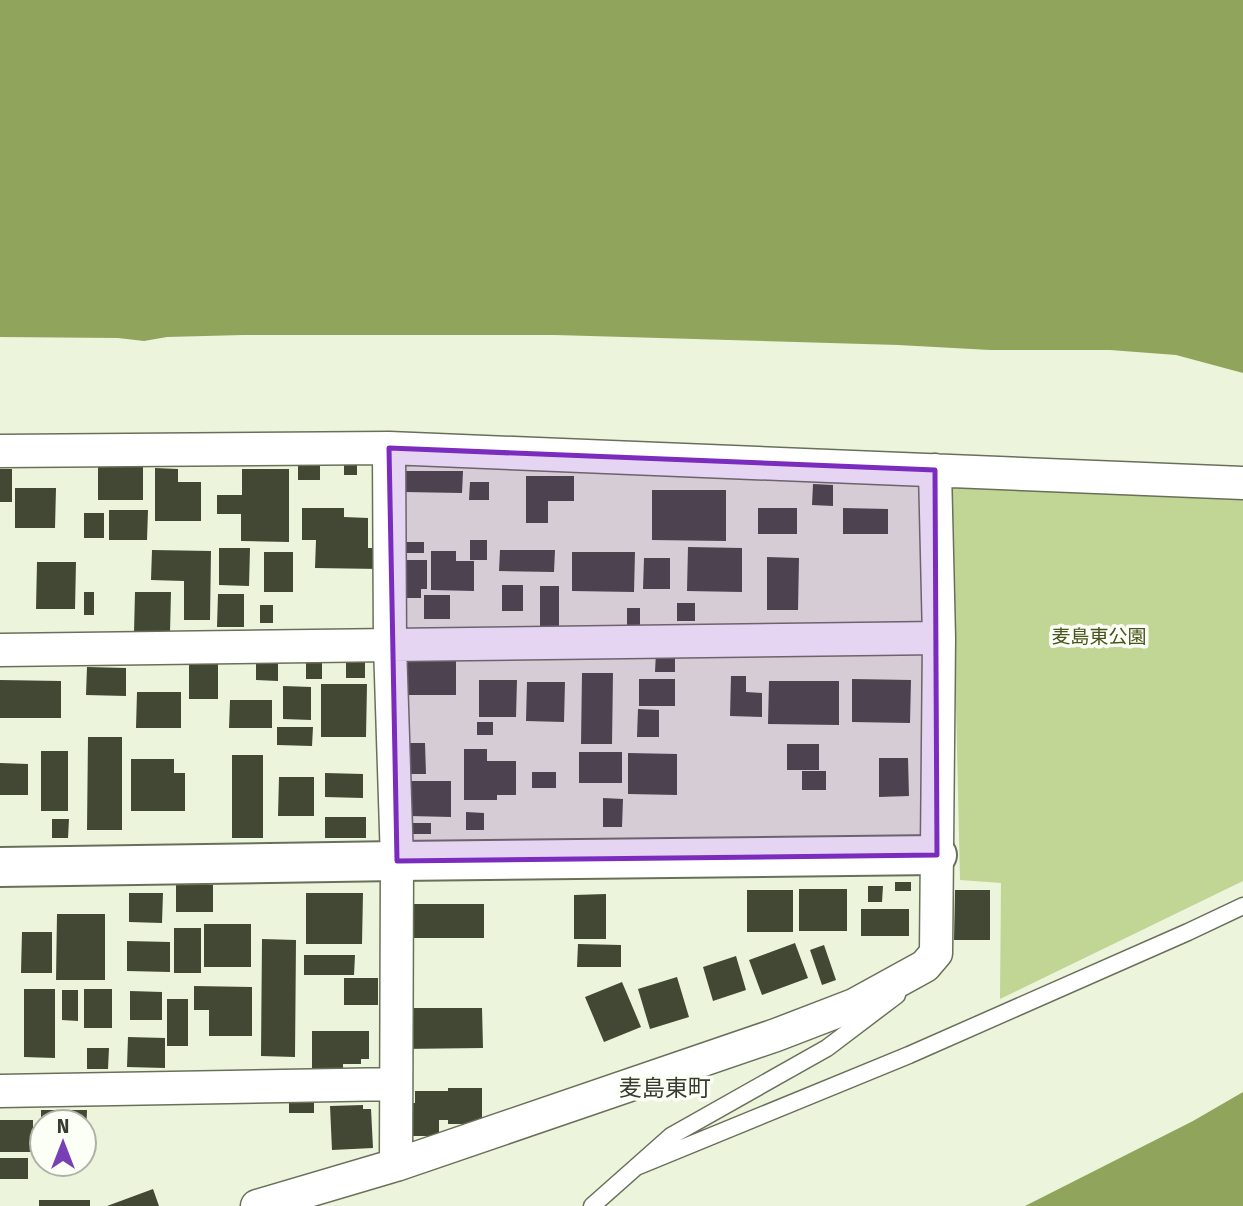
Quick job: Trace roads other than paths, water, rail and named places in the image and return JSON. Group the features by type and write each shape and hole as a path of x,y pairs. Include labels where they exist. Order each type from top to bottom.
{"street":[{"path":"389,449 390,645 397,861 396,1165"},
{"path":"0,451 389,449 1243,483"},
{"path":"257,1206 396,1165 776,1035 854,1005 925,966 936,953 939,638 935,470"},
{"path":"0,650 939,638"},
{"path":"0,867 937,855"},
{"path":"0,1091 396,1084"}],"lane":[{"path":"636,1167 909,1055 1243,906"},
{"path":"592,1206 671,1136 827,1048 892,1000 925,966"}],"district":[{"name":"麦島東町","path":"665,1088"}],"park label":[{"name":"麦島東公園","path":"1099,636"}]}
